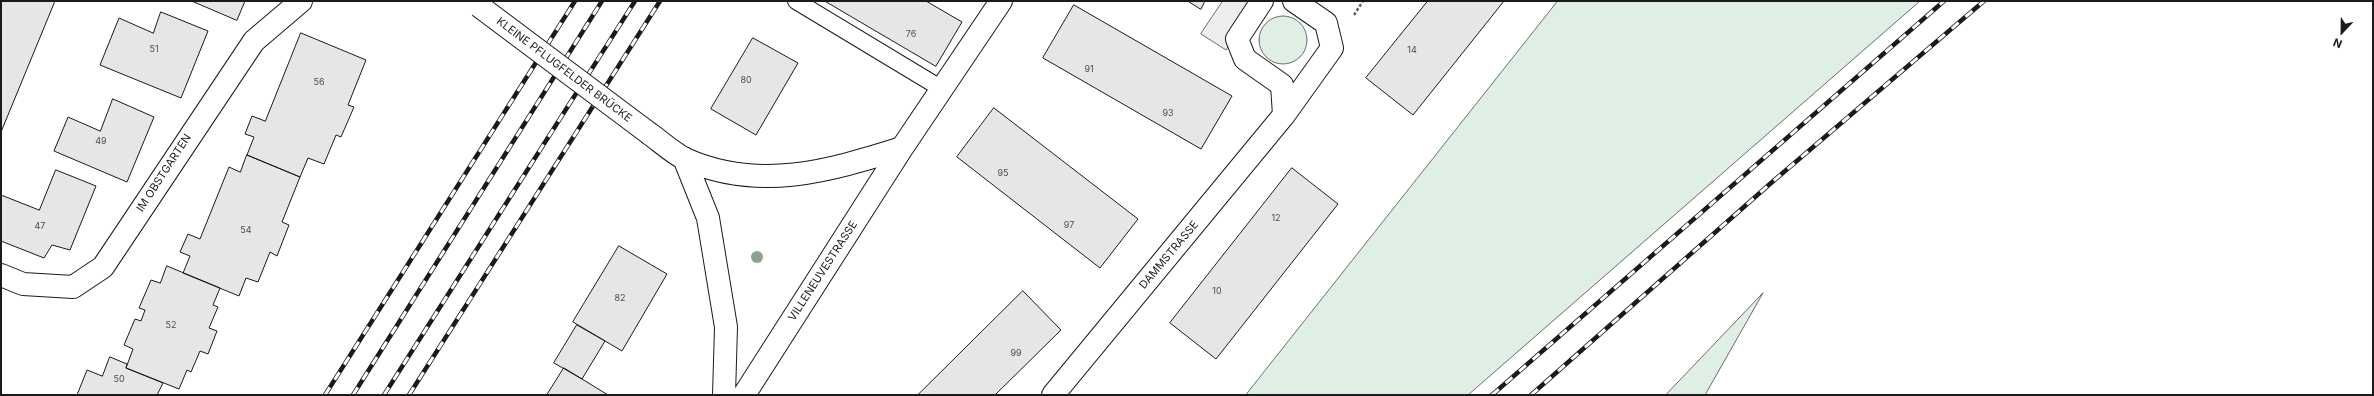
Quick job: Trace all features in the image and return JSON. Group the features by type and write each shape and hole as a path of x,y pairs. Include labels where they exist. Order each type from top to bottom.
{"street":[{"name":"IM OBSTGARTEN","path":"1,275 23,284 73,287 103,267 254,41 301,1"},
{"name":"VILLENEUVESTRASSE","path":"744,395 902,148 1001,1"},
{"path":"1262,1 1237,39 1245,59 1282,85 1284,115"},
{"name":"DAMMSTRASSE","path":"1053,395 1284,115 1332,48 1326,23 1294,1"},
{"name":"KLEINE PFLUGFELDER BRÜCKE","path":"476,3 684,158"},
{"path":"684,158 732,174 782,176 838,168 902,148"},
{"path":"684,158 708,218 726,327 724,395"}],"lane":[{"path":"796,1 942,89"}],"green space":[{"path":"1558,1 1920,1 1468,395 1246,395"},
{"path":"1283,16 1292,18 1300,23 1305,31 1307,40 1305,49 1300,57 1292,62 1283,64 1274,62 1266,57 1261,49 1259,40 1261,31 1266,23 1274,18"},
{"path":"1763,293 1705,395 1666,395"}],"shaded area":[{"path":"1223,1 1258,1 1226,50 1201,34"}],"building":[{"path":"1,1 55,1 1,132"},
{"path":"192,1 245,1 237,20"},
{"path":"825,1 926,1 962,22 936,66"},
{"path":"1188,1 1205,1 1201,9"},
{"path":"1428,1 1504,1 1413,115 1366,78"},
{"path":"1074,5 1232,96 1201,149 1043,58"},
{"path":"161,12 208,31 181,98 100,65 119,18 153,33"},
{"path":"301,33 366,60 348,105 354,107 341,137 336,135 324,164 308,158 300,177 247,155 254,137 245,134 252,116 265,121"},
{"path":"753,38 798,63 756,135 711,109"},
{"path":"113,99 154,117 127,182 54,151 68,117 100,131"},
{"path":"994,108 1138,219 1100,268 957,157"},
{"path":"247,155 300,177 282,222 289,225 277,256 270,252 258,282 246,278 239,296 183,273 190,256 180,252 188,234 200,239 229,167 240,172"},
{"path":"1292,168 1338,204 1216,359 1170,323"},
{"path":"56,170 96,186 70,250 52,245 44,258 1,241 1,195 39,210"},
{"path":"619,246 667,274 622,351 573,322"},
{"path":"167,266 220,288 213,305 218,307 209,328 217,331 208,354 200,351 191,372 187,370 179,389 126,368 133,349 124,345 135,319 141,321 145,310 139,308 151,280 160,283"},
{"path":"1023,291 1061,330 995,395 918,395"},
{"path":"577,325 605,341 582,379 554,363"},
{"path":"110,357 127,364 126,368 163,383 157,395 77,395 87,370 102,376"},
{"path":"564,368 582,379 608,395 547,395"}],"railway":[{"path":"325,395 575,1"},
{"path":"353,395 602,1"},
{"path":"384,395 635,1"},
{"path":"409,395 660,1"},
{"path":"1492,395 1944,1"},
{"path":"1531,395 1771,183 1984,1"}]}
